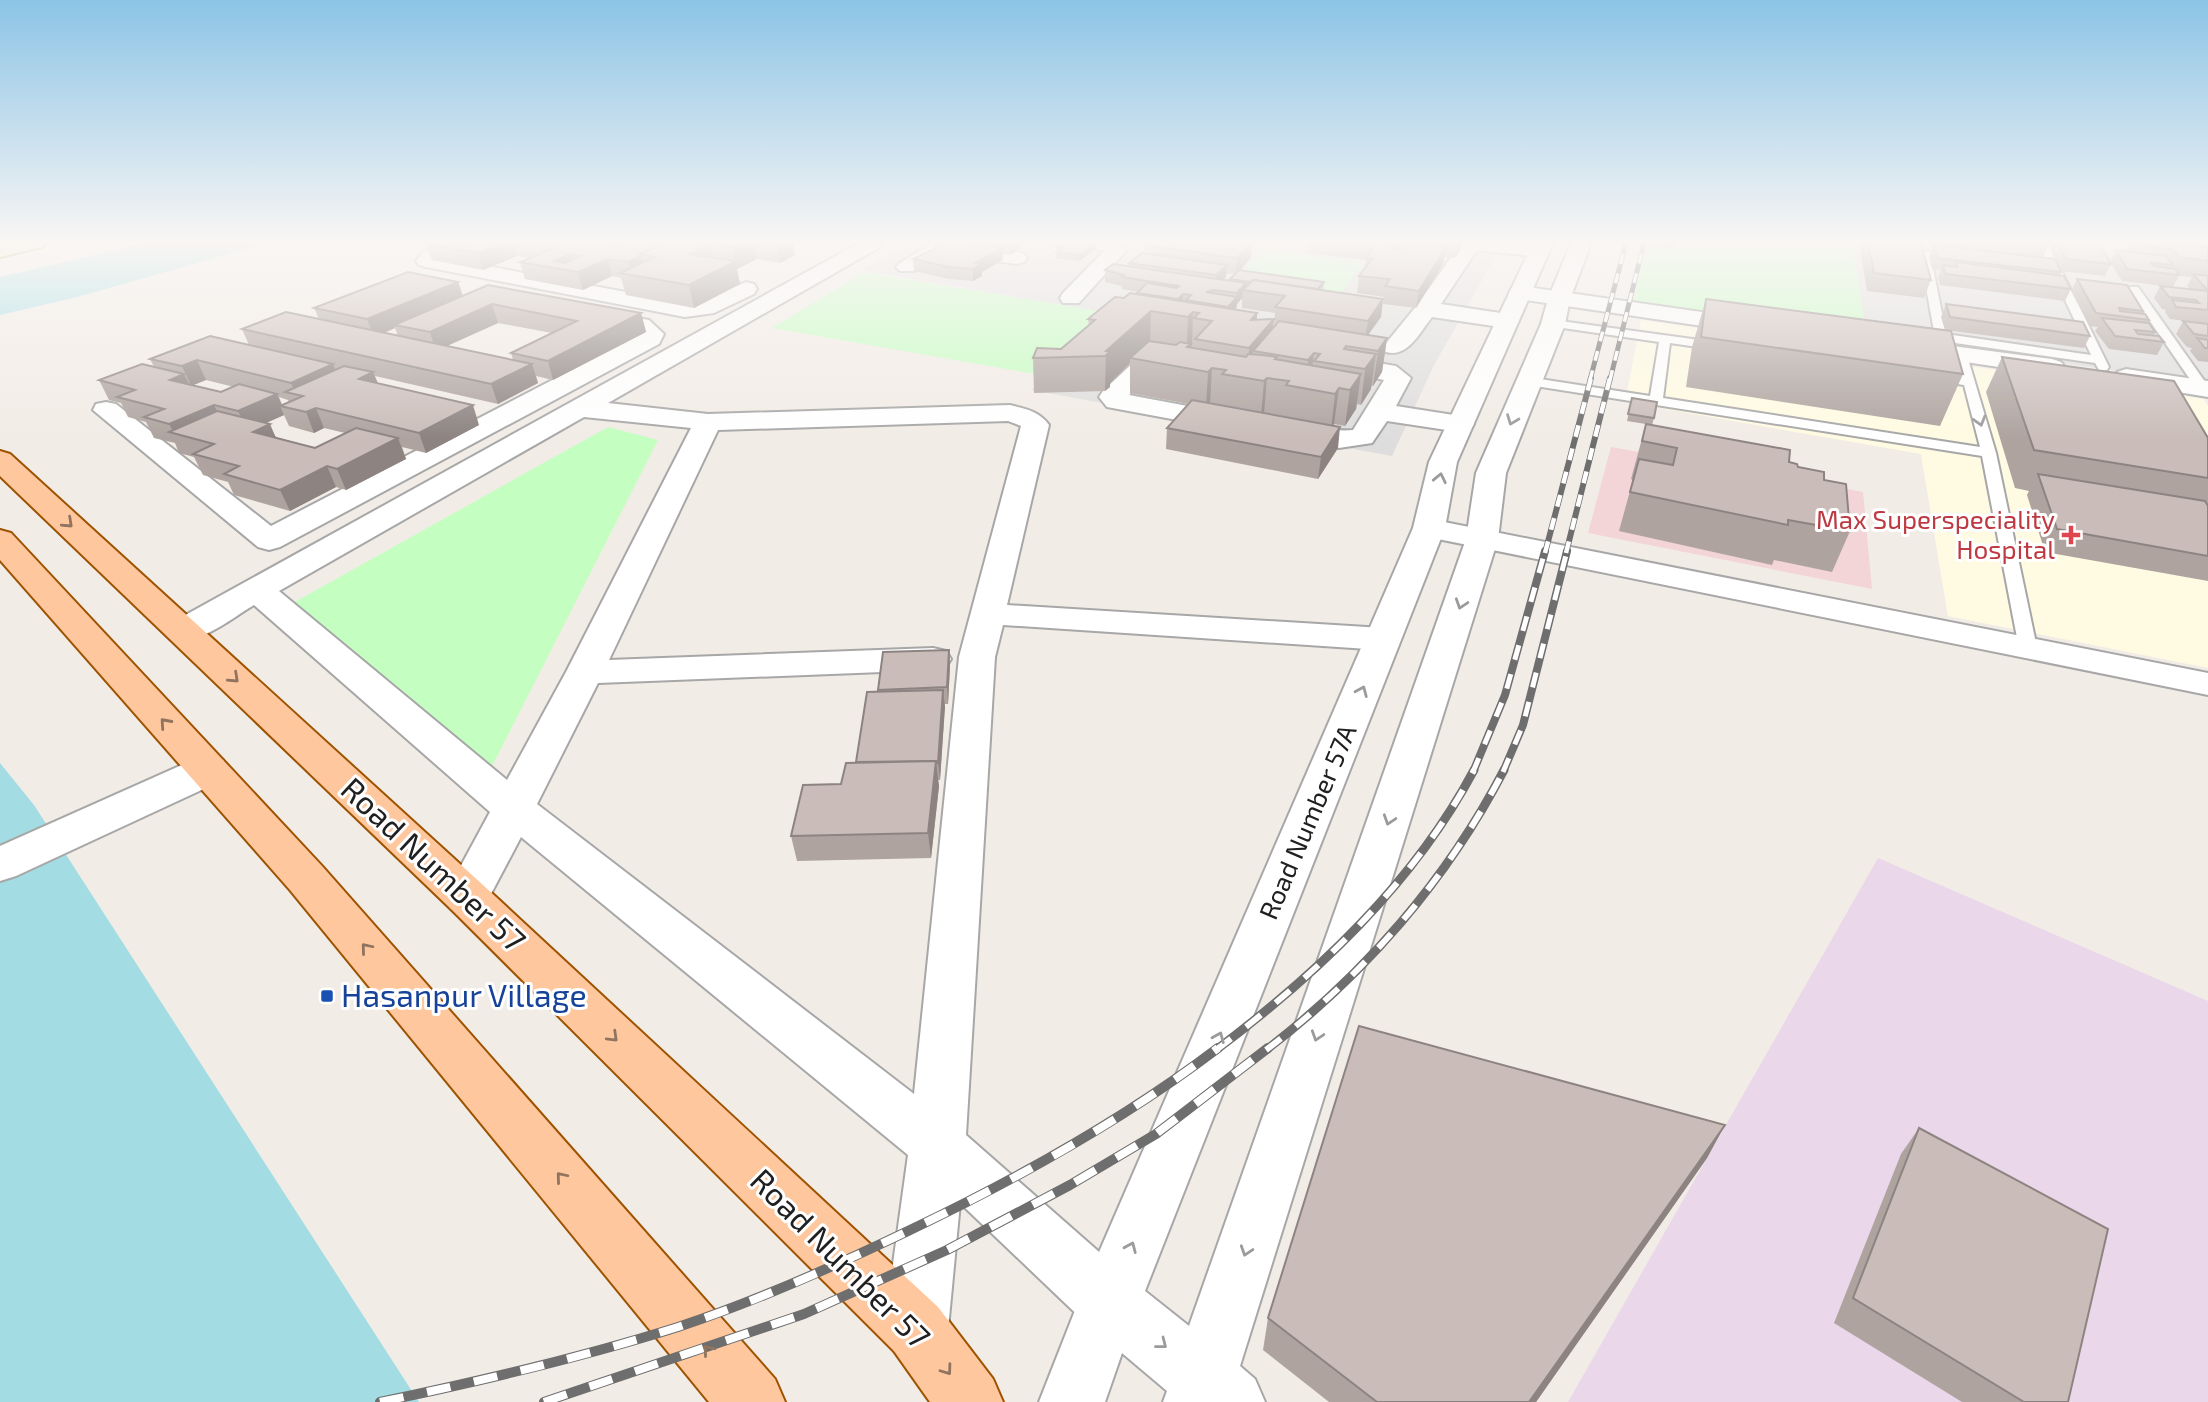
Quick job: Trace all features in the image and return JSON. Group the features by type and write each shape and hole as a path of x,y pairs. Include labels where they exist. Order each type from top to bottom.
{"main road":[{"name":"Road Number 57","path":"6,461 467,897 916,1329 970,1402"},
{"path":"0,540 306,878 752,1402"}],"street":[{"path":"106,411 270,540 650,339 652,334 641,325 549,308"},
{"path":"677,308 702,308"},
{"path":"184,631 580,408 738,308"},
{"path":"1395,346 1426,309 1535,309 1713,320 1779,330"},
{"name":"Road Number 57A","path":"1211,1394 1482,539 1492,473 1527,381 1535,309"},
{"name":"Road Number 57A","path":"1072,1402 1109,1302 1429,528 1443,462 1460,424 1535,309"},
{"path":"1885,344 1962,355 2103,367 2195,385"},
{"path":"1148,362 1112,397 1116,401 1339,440 1362,438 1380,412 1398,378 1396,375 1305,358"},
{"path":"469,405 552,423"},
{"path":"580,408 708,422 1010,413 1029,419 1035,425 977,657 937,1145 916,1329"},
{"path":"1380,412 1460,424"},
{"path":"467,897 585,672 708,422"},
{"path":"1429,528 2208,684"},
{"path":"257,590 512,807 937,1145 1211,1394"},
{"path":"988,614 1384,639"},
{"path":"585,672 977,657"},
{"path":"0,865 208,770"}],"lane":[{"path":"1935,308 1941,337 2103,367"},
{"path":"2075,308 2103,367"},
{"path":"2146,308 2195,385"},
{"path":"1535,309 1665,339 1718,346 1713,320"},
{"path":"1656,400 1665,339"},
{"path":"1962,355 1989,453 2028,648"},
{"path":"1915,374 1969,382"},
{"path":"1527,381 1989,453"}],"shaded area":[{"path":"1083,308 1466,308 1434,365 1392,456 1031,390 1115,314"},
{"path":"1859,308 2208,308 2208,383 1864,337"},
{"name":"Max Superspeciality Hospital","path":"1641,320 2203,399 2208,406 2208,668 1948,616 1921,454 1625,402"},
{"path":"1611,447 1863,492 1872,589 1588,533"},
{"path":"1878,858 2208,1001 2208,1402 1568,1402"}],"green space":[{"path":"804,308 1083,308 1116,314 1041,375 772,328"},
{"path":"1665,308 1863,308 1867,336"},
{"path":"608,427 658,440 482,786 293,603"}],"water":[{"path":"0,308 28,308 0,315"},
{"path":"0,763 34,805 419,1402 0,1402"}],"building":[{"path":"316,308 393,308 367,319"},
{"path":"433,308 482,308 430,332 394,325"},
{"path":"514,308 616,308 641,313 548,361 511,353 577,321"},
{"path":"1101,308 1228,308 1257,313 1251,320 1274,319 1249,348 1195,339 1212,321 1194,318 1199,313 1193,312 1188,317 1151,311 1106,351 1110,352 1105,356 1033,358 1037,348 1061,349 1095,320 1088,319"},
{"path":"1284,308 1377,308 1368,321"},
{"path":"1705,308 1778,308 1951,331 1963,374 1701,337"},
{"path":"1947,308 1980,308 2083,322 2090,336 1950,317"},
{"path":"2093,308 2119,308 2120,311 2145,314 2149,320 2096,313"},
{"path":"286,312 532,364 491,384 242,329"},
{"path":"2102,318 2149,323 2155,332 2135,330 2138,334 2159,336 2164,342 2115,336"},
{"path":"1279,321 1387,338 1378,351 1346,346 1344,349 1376,354 1365,369 1314,361 1320,354 1314,353 1308,360 1253,351"},
{"path":"2183,321 2208,324 2208,336 2194,334"},
{"path":"210,336 333,364 291,383 197,360 182,366 150,359"},
{"path":"2197,338 2208,340 2208,348 2205,348"},
{"path":"1149,341 1176,345 1180,342 1191,344 1187,347 1246,357 1248,354 1277,357 1275,359 1361,374 1350,390 1339,388 1335,394 1286,385 1289,381 1267,378 1264,381 1222,374 1226,370 1212,368 1208,372 1130,358"},
{"path":"2002,357 2174,381 2208,438 2208,478 2034,450"},
{"path":"142,364 184,374 170,380 221,392 239,384 277,394 238,411 214,405 169,424 144,417 164,409 117,397 135,390 99,380"},
{"path":"344,366 373,372 359,379 473,405 419,433 316,408 306,412 280,406 303,396 285,392"},
{"path":"1632,398 1657,402 1654,418 1628,414"},
{"path":"1192,400 1340,427 1321,457 1167,428"},
{"path":"217,411 270,424 253,432 315,448 356,428 398,438 337,469 327,466 280,490 224,474 239,466 193,454 214,444 169,432"},
{"path":"1646,424 1790,450 1789,462 1797,464 1798,467 1824,472 1824,480 1846,484 1850,531 1788,520 1788,525 1630,492 1639,459 1673,465 1677,448 1642,441"},
{"path":"2038,474 2205,501 2208,506 2208,556 2057,529"},
{"path":"949,650 947,687 878,690 883,652"},
{"path":"943,690 938,763 856,762 867,692"},
{"path":"936,761 928,833 791,836 803,785 841,784 846,763"},
{"path":"1359,1026 1725,1125 1529,1402 1377,1402 1268,1318"},
{"path":"1919,1128 2108,1229 2068,1402 2024,1402 1853,1298"}],"railway":[{"path":"1590,380 1609,308"},
{"path":"1610,380 1628,308"},
{"path":"1545,553 1591,378"},
{"path":"1566,553 1610,378"},
{"path":"1473,771 1505,695 1545,551"},
{"path":"1503,771 1523,725 1567,551"},
{"path":"1216,1050 1290,990 1360,924 1423,851 1473,771"},
{"path":"1266,1050 1337,990 1400,923 1457,850 1503,771"},
{"path":"380,1402 604,1349 707,1317 794,1283 908,1231 1029,1169 1144,1100 1218,1048"},
{"path":"544,1402 804,1314 947,1250 1070,1185 1156,1134 1268,1048"}],"place":[{"name":"Max Superspeciality Hospital","path":"2071,535"},
{"name":"Hasanpur Village","path":"327,996"}]}
